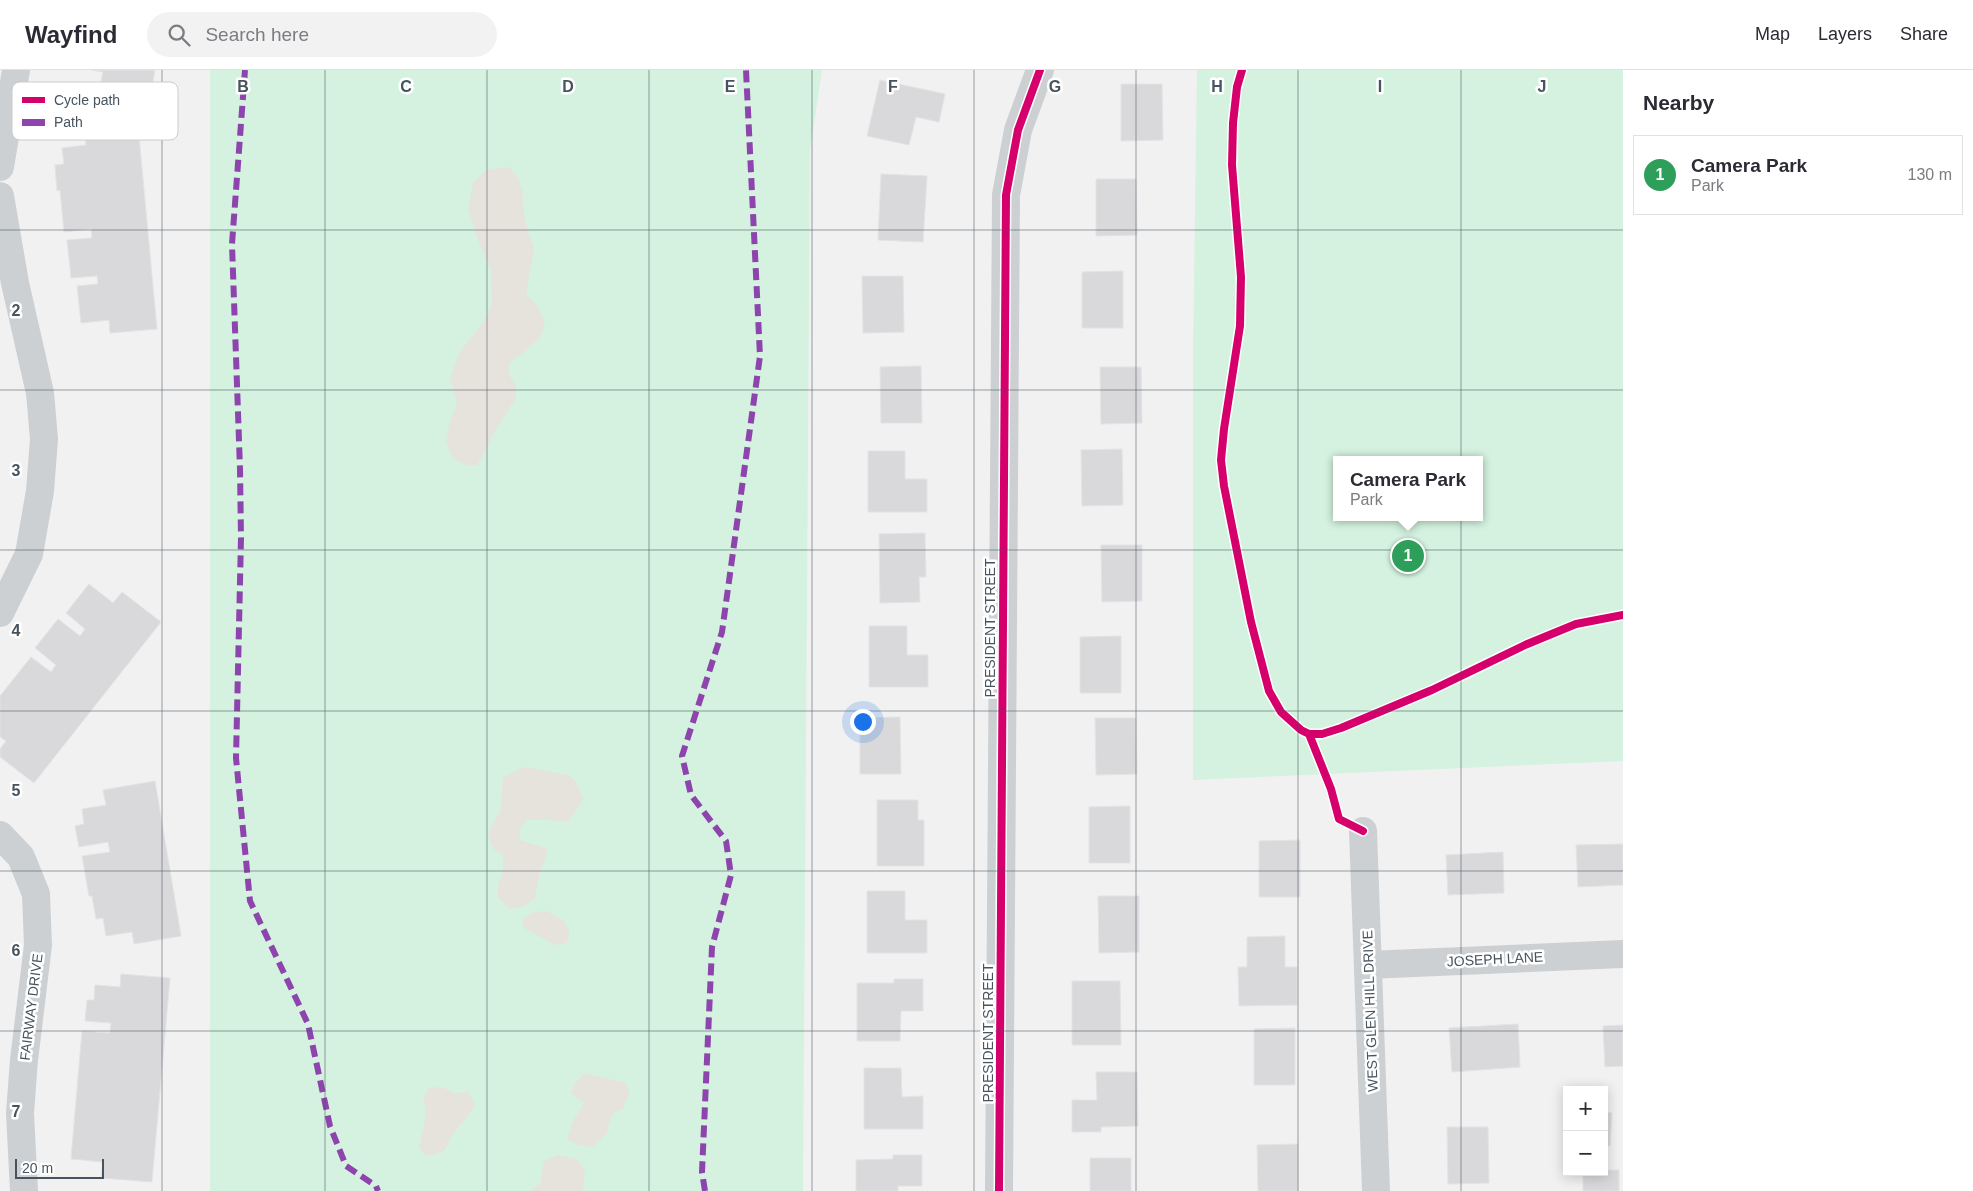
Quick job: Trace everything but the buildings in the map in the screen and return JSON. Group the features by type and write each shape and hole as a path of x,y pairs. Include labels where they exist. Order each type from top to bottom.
{"street":[{"name":"PRESIDENT STREET","path":"1000,1191 1006,195 1018,130 1040,70"},
{"path":"0,167 12,94"},
{"path":"0,196 15,283 40,393 44,439 40,491 29,554 0,613"},
{"name":"WEST GLEN HILL DRIVE","path":"1364,831 1376,1191"},
{"name":"FAIRWAY DRIVE","path":"0,836 21,857 36,894 38,945 24,1060 20,1113 24,1191"},
{"name":"JOSEPH LANE","path":"1368,965 1623,954"}],"green space":[{"path":"210,70 822,70 810,150 803,1191 210,1191"},
{"path":"1197,70 1623,70 1623,761 1193,780 1193,351"}],"sand":[{"path":"509,167 517,176 522,189 525,221 534,249 526,294 538,306 545,325 540,338 510,363 508,373 516,386 516,398 477,465 466,465 453,458 446,442 450,421 457,404 450,378 459,353 484,321 492,304 491,271 468,209 473,183 486,170"},
{"path":"524,767 569,775 576,782 583,799 569,821 526,820 520,830 520,840 548,849 539,876 535,899 522,907 510,909 498,898 498,884 503,872 503,855 493,849 488,835 493,822 500,813 503,777"},
{"path":"547,911 564,921 570,932 567,943 555,945 524,928 522,919 534,912"},
{"path":"584,1073 626,1083 629,1094 623,1109 612,1114 607,1133 592,1147 578,1145 567,1139 573,1121 584,1103 571,1093 573,1086"},
{"path":"442,1087 454,1093 468,1092 475,1104 452,1136 446,1148 426,1156 419,1148 425,1118 423,1098 429,1088"},
{"path":"558,1155 577,1159 585,1170 583,1191 530,1191 540,1183 544,1161"}],"marked path":[{"path":"245,70 232,244 241,538 236,758 250,901 308,1024 330,1126 346,1166 376,1186 378,1191"},
{"path":"705,1191 702,1172 712,947 731,875 726,841 691,795 682,756 722,632 760,356 746,70"}],"cycle path":[{"path":"999,1191 1006,195 1018,130 1040,70"},
{"path":"1242,70 1237,87 1233,123 1232,165 1241,277 1240,326 1221,460 1224,486 1251,622 1269,691 1281,712 1301,730 1309,734 1322,734 1432,690 1525,645 1576,624 1623,615"},
{"path":"1309,734 1331,789 1339,819 1363,831"}],"place":[{"name":"Camera Park","path":"1408,556"}]}
